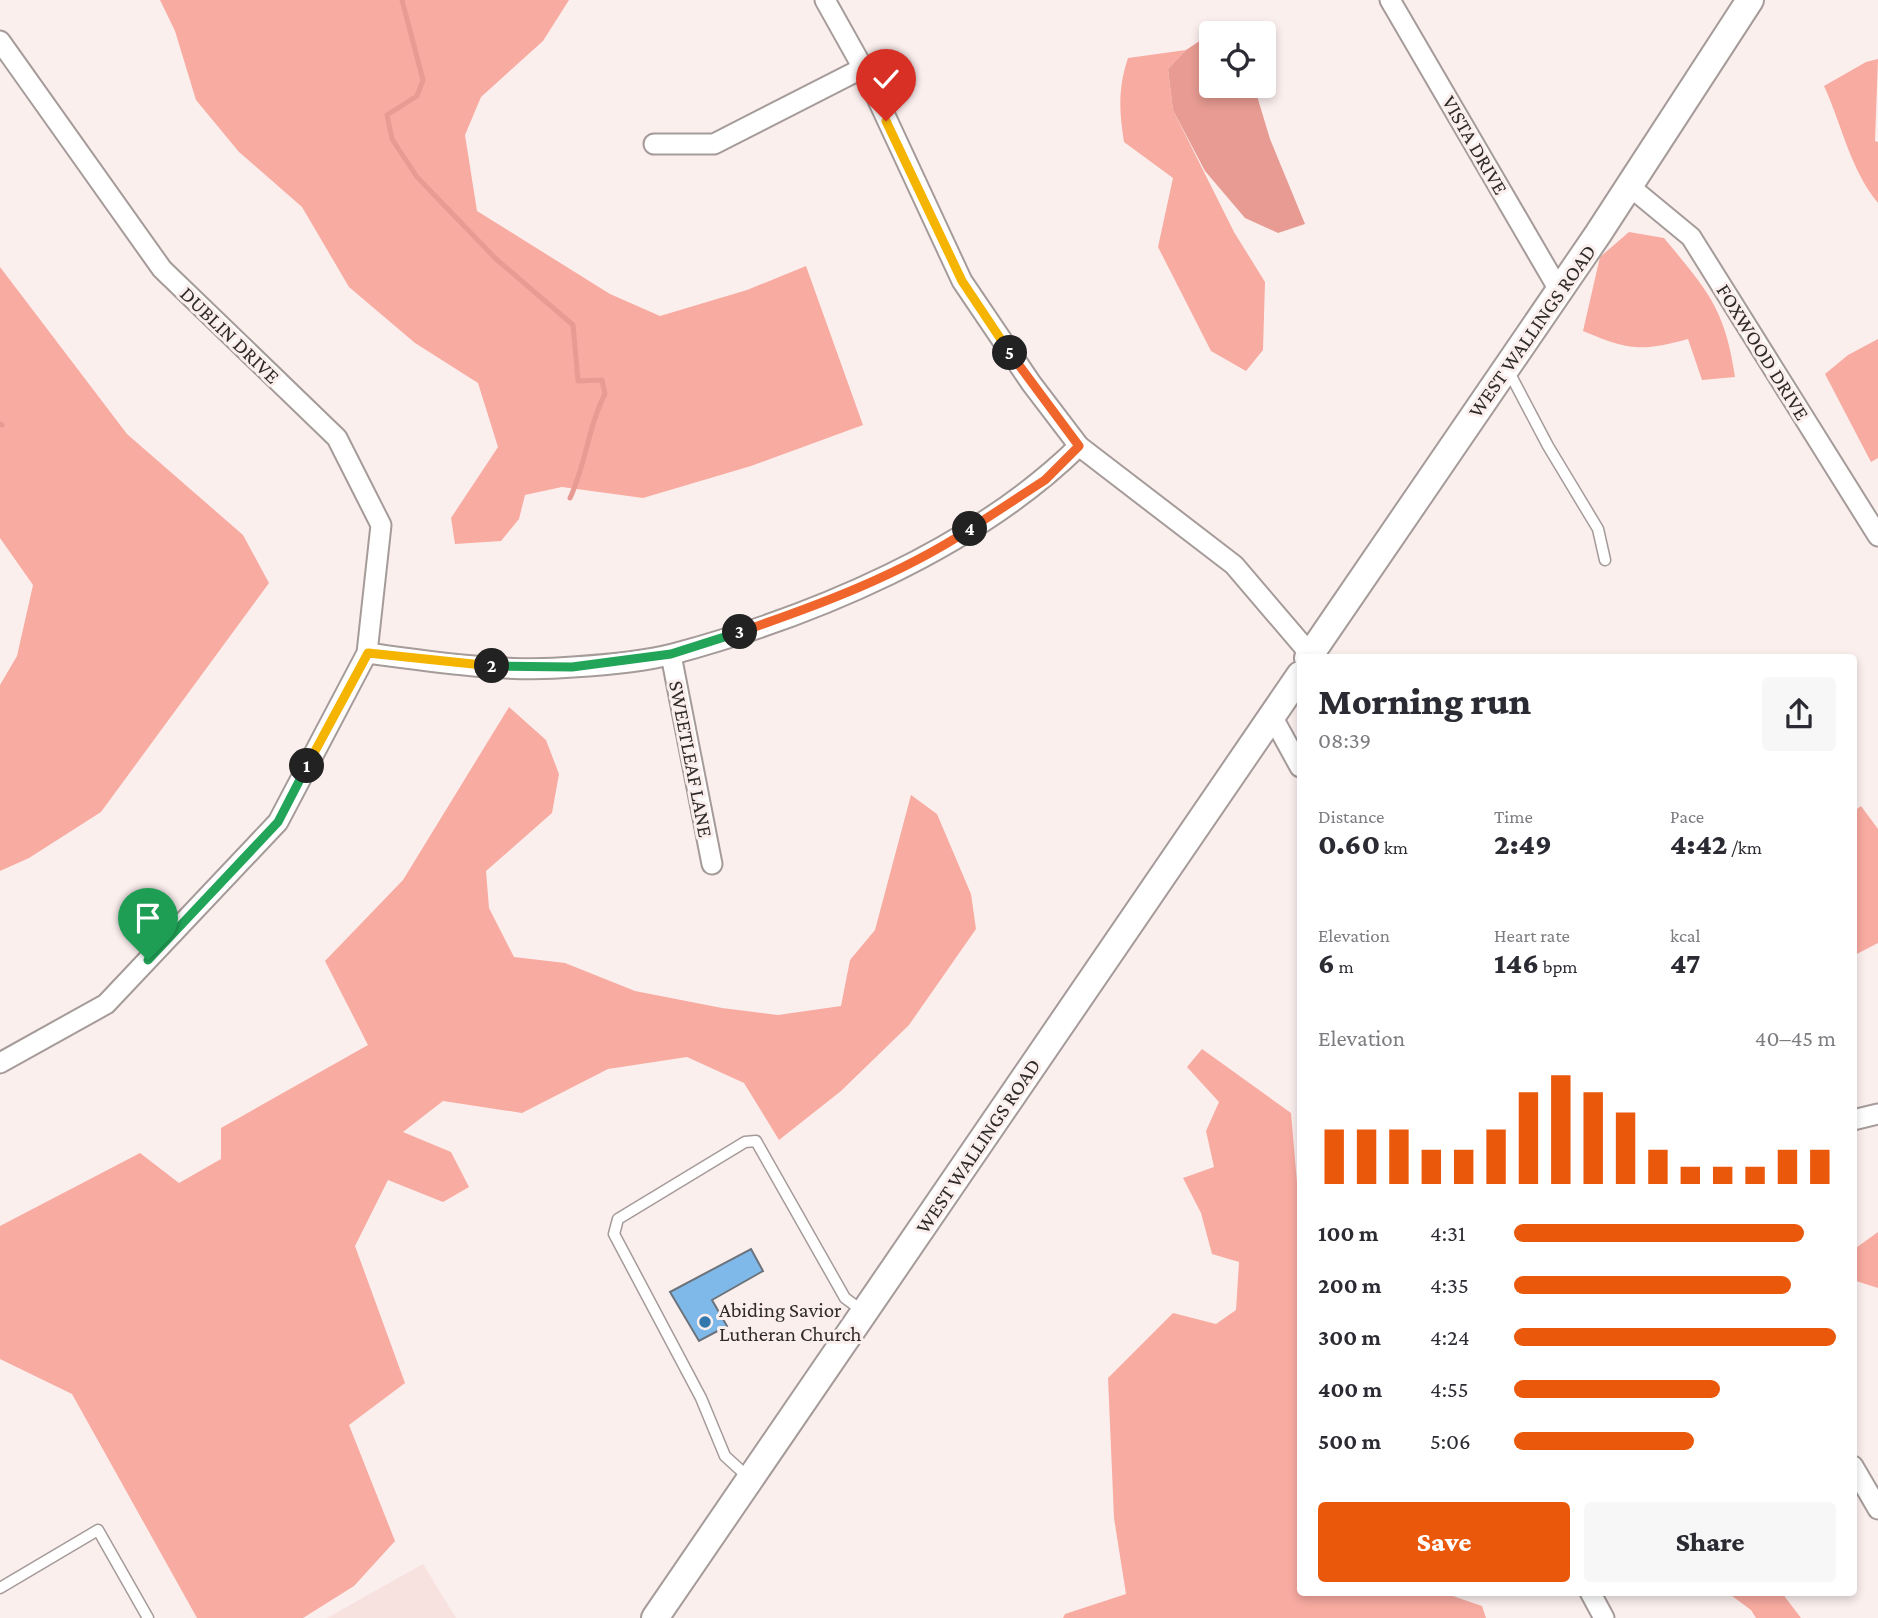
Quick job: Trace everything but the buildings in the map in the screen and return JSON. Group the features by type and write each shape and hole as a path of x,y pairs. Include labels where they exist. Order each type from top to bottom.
{"street":[{"path":"825,0 863,68 962,281 990,325 1079,446 1234,565 1300,654"},
{"name":"VISTA DRIVE","path":"1390,0 1559,289"},
{"name":"WEST WALLINGS ROAD","path":"1311,654 1559,289 1750,0"},
{"name":"DUBLIN DRIVE","path":"0,41 162,269 337,438 381,525 368,653"},
{"path":"654,144 714,144 863,68"},
{"name":"FOXWOOD DRIVE","path":"1628,185 1691,237 1878,536"},
{"path":"0,1063 106,1004 278,822 368,653 472,666 572,667 671,654 818,606 943,547 1045,480 1079,446"},
{"name":"SWEETLEAF LANE","path":"671,654 712,864"},
{"name":"WEST WALLINGS ROAD","path":"655,1618 1297,676"},
{"path":"1272,716 1297,762"},
{"path":"1857,1119 1878,1114"},
{"path":"1857,1473 1878,1509"},
{"path":"1592,1596 1604,1618"}],"lane":[{"path":"1506,367 1548,446 1598,529 1605,560"},
{"path":"750,1479 725,1456 701,1398 614,1234 618,1219 745,1142 756,1142 845,1298 864,1313"},
{"path":"0,1588 99,1530 148,1618"}],"shaded area":[{"path":"160,0 569,0 543,41 481,97 465,135 477,211 610,294 660,316 747,290 806,266 863,425 751,466 643,498 562,487 525,495 519,519 501,541 455,544 451,518 498,447 478,383 415,343 349,287 302,207 239,152 196,100 175,31"},
{"path":"1199,41 1199,98 1258,98 1270,139 1305,224 1278,233 1245,218 1205,171 1173,110 1168,69 1186,50"},
{"path":"1186,50 1168,69 1173,110 1234,232 1265,282 1263,350 1246,371 1211,351 1158,247 1173,178 1124,142 1120,100 1128,58"},
{"path":"1878,59 1875,141 1878,142 1878,203 1853,161 1824,86 1866,62"},
{"path":"1629,232 1664,238 1703,287 1726,333 1735,377 1702,380 1688,339 1658,346 1635,347 1583,331 1600,257"},
{"path":"0,267 127,434 243,535 269,583 101,812 29,858 0,871 0,685 17,656 33,585 0,538"},
{"path":"1878,339 1878,458 1871,462 1825,374 1848,355"},
{"path":"509,707 546,740 559,774 552,813 486,871 489,908 514,957 565,963 635,991 722,1008 778,1015 841,1006 850,960 875,930 911,795 937,814 971,894 976,929 909,1025 841,1091 779,1140 744,1083 687,1057 608,1069 522,1113 443,1101 403,1132 451,1152 469,1187 443,1202 388,1180 355,1246 405,1383 349,1425 395,1541 354,1586 303,1618 197,1618 72,1394 0,1359 0,1226 140,1153 179,1183 221,1159 221,1128 368,1045 325,961 403,880"},
{"path":"1861,806 1878,829 1878,943 1857,954 1857,809"},
{"path":"1202,1049 1291,1113 1297,1183 1297,1596 1453,1596 1482,1606 1486,1618 1063,1618 1065,1614 1126,1594 1114,1518 1108,1378 1173,1313 1216,1324 1236,1310 1239,1262 1212,1254 1201,1213 1183,1178 1214,1167 1206,1131 1219,1102 1187,1067"},
{"path":"1878,1232 1878,1288 1857,1281 1857,1247"},
{"path":"423,1564 456,1618 327,1618"},
{"path":"1732,1596 1784,1596 1801,1618 1756,1618 1751,1610"}],"waterway":[{"path":"402,0 423,80 417,96 387,115 392,139 417,177 496,259 573,325 578,381 602,380 605,394 570,498"}],"place":[{"name":"Abiding Savior Lutheran Church","path":"705,1322"}],"route":[{"path":"148,960 278,822 368,653 472,666 572,667 671,654 818,606 943,547 1045,480 1079,446 1031,383 962,281 886,121"}]}
